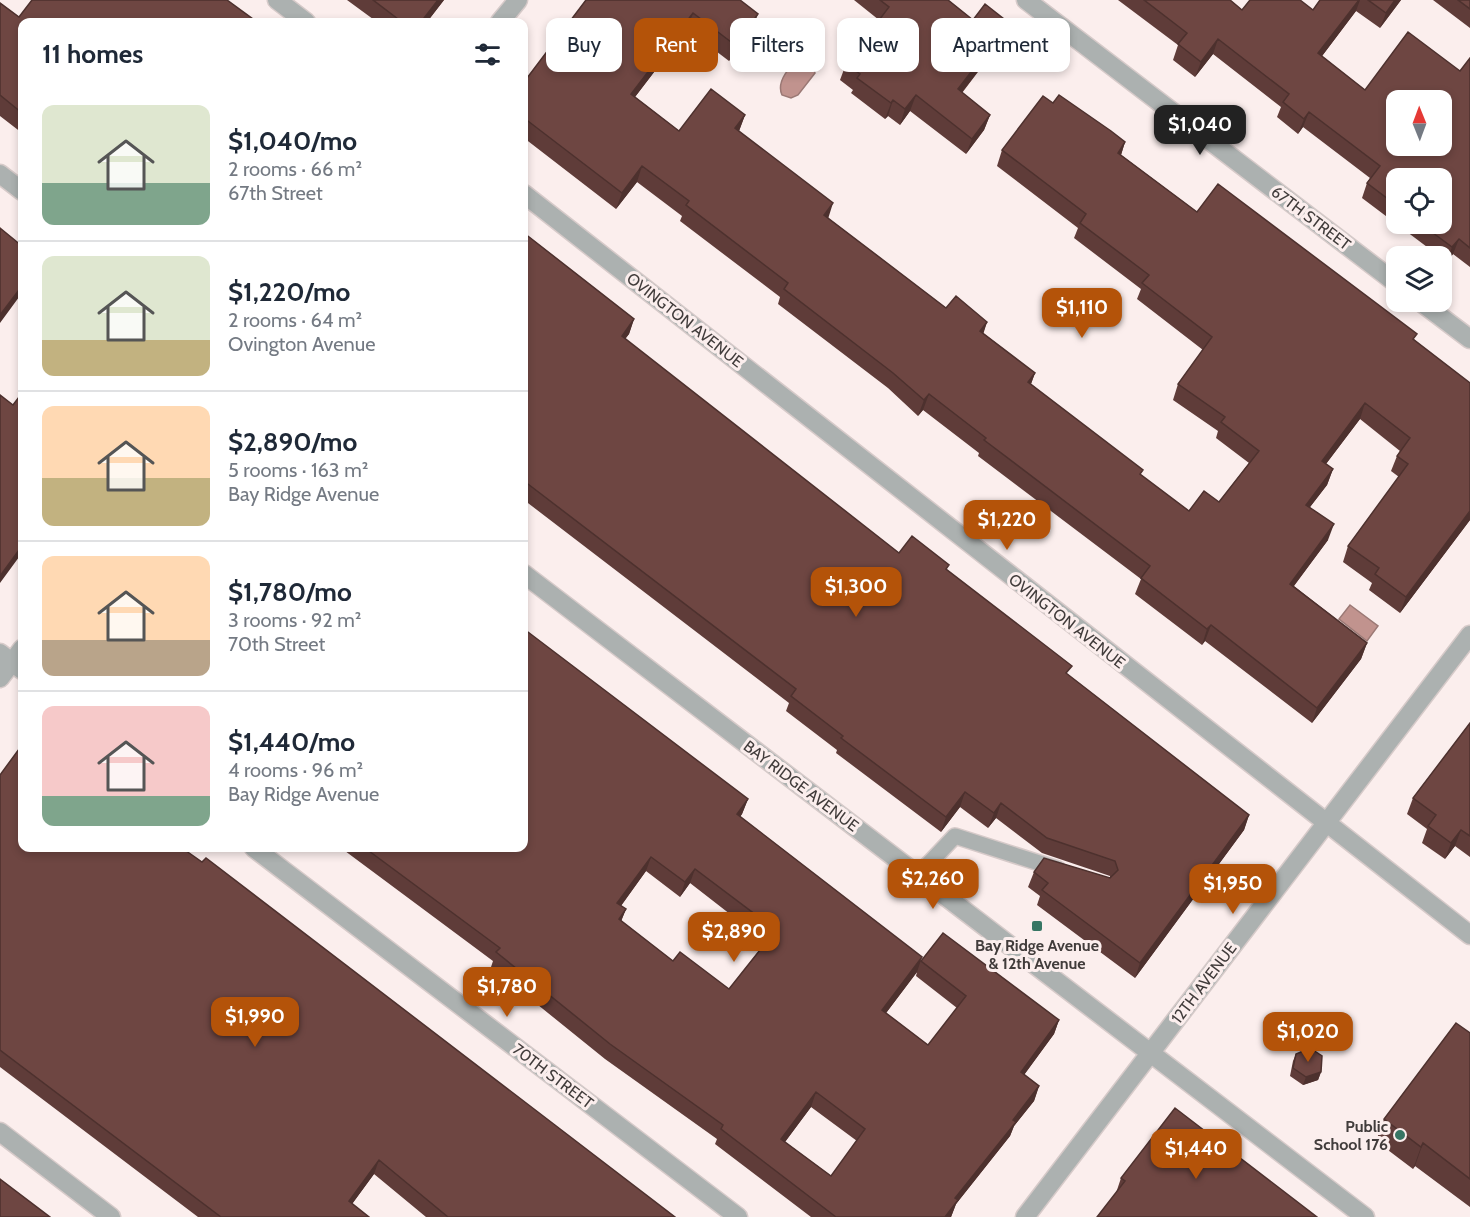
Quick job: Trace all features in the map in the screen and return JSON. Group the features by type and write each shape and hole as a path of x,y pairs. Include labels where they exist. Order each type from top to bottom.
{"street":[{"path":"278,0 301,18"},
{"path":"503,18 518,0"},
{"name":"67TH STREET","path":"1026,0 1386,275"},
{"path":"0,174 18,188"},
{"name":"OVINGTON AVENUE","path":"528,197 1326,825 1470,935"},
{"path":"1434,312 1470,339"},
{"name":"BAY RIDGE AVENUE","path":"528,577 1365,1217"},
{"name":"12TH AVENUE","path":"1025,1217 1470,636"},
{"path":"0,678 14,659"},
{"name":"70TH STREET","path":"259,852 738,1217"},
{"path":"0,1132 111,1217"}],"lane":[{"path":"918,875 955,836 1068,873"}],"shaded area":[{"path":"787,72 815,73 798,95 791,98 782,95 781,84"},
{"path":"1350,605 1378,626 1367,641 1339,619"}],"building":[{"path":"32,0 227,0 252,18 18,18 18,110 0,95 0,3 19,17"},
{"path":"373,0 438,0 424,18 397,18"},
{"path":"586,0 740,0 758,14 755,18 730,18 730,41 718,32 718,18 700,18 693,13 689,18 634,18 634,72 648,72 631,94 679,131 711,89 745,115 735,128 833,203 824,215 946,308 956,296 987,322 980,331 1035,373 1028,382 1143,470 1140,474 1189,511 1204,491 1219,502 1259,451 1221,422 1225,417 1178,384 1212,337 1142,283 1149,275 1080,223 1086,214 1002,150 1043,96 1053,103 1059,95 1125,142 1118,153 1197,212 1218,184 1417,334 1413,339 1470,383 1470,511 1406,597 1375,574 1379,568 1348,546 1408,464 1397,456 1410,438 1365,403 1322,461 1333,469 1306,505 1334,524 1290,584 1367,643 1317,708 1211,625 1207,629 1141,578 1150,566 984,440 986,438 929,394 924,400 893,373 784,289 788,283 686,205 689,201 642,166 622,193 528,121 528,77 546,53 546,72 622,72 622,18 572,18"},
{"path":"880,0 948,0 970,18 931,18 931,72 971,72 958,89 990,115 972,139 916,95 905,109 893,100 891,103 857,78 860,74 857,72 919,72 919,18 881,18 889,7"},
{"path":"1144,0 1230,0 1242,10 1250,0 1300,0 1313,10 1320,0 1359,0 1318,53 1365,90 1408,32 1460,71 1470,58 1470,248 1459,239 1452,247 1434,234 1452,234 1452,168 1386,168 1386,197 1367,183 1380,166 1309,112 1304,119 1283,102 1289,94 1218,39 1201,62 1178,44 1187,33"},
{"path":"1368,0 1395,0 1386,13"},
{"path":"1458,0 1470,0 1470,9"},
{"path":"985,4 1003,18 974,18"},
{"path":"0,228 18,243 18,291 0,315"},
{"path":"528,236 634,319 622,336 899,553 912,536 949,565 946,569 1072,666 1066,673 1249,815 1140,963 1042,890 1048,883 1034,872 1044,858 1110,878 1118,870 1115,861 1047,838 1001,803 994,813 965,792 946,817 841,738 843,736 791,696 796,689 528,484"},
{"path":"0,395 13,405 18,398 18,551 0,576"},
{"path":"528,632 748,799 737,814 922,957 882,1010 928,1045 966,996 921,961 943,933 1059,1020 1021,1072 1039,1086 1013,1120 1016,1122 955,1198 958,1200 945,1217 836,1217 721,1129 723,1125 610,1044 496,952 500,948 370,852 528,852","holes":["651,857 685,882 695,869 776,930 729,989 680,952 673,961 619,919 626,909 617,903","816,1092 865,1129 831,1176 781,1139"]},
{"path":"1470,723 1470,836 1461,830 1451,843 1428,826 1436,815 1413,798"},
{"path":"18,750 18,852 188,852 202,862 206,858 675,1217 448,1217 379,1160 349,1201 369,1217 221,1217 0,1050 0,775"},
{"path":"1456,1023 1470,1033 1470,1179 1423,1143 1421,1147 1384,1119"},
{"path":"1310,1048 1322,1056 1321,1072 1306,1077 1293,1068 1296,1054"},
{"path":"1175,1108 1317,1217 1097,1217 1125,1181 1121,1178"},
{"path":"0,1179 50,1217 0,1217"}],"place":[{"name":"Bay Ridge Avenue & 12th Avenue","path":"1037,926"},
{"name":"Public School 176","path":"1400,1135"}]}
